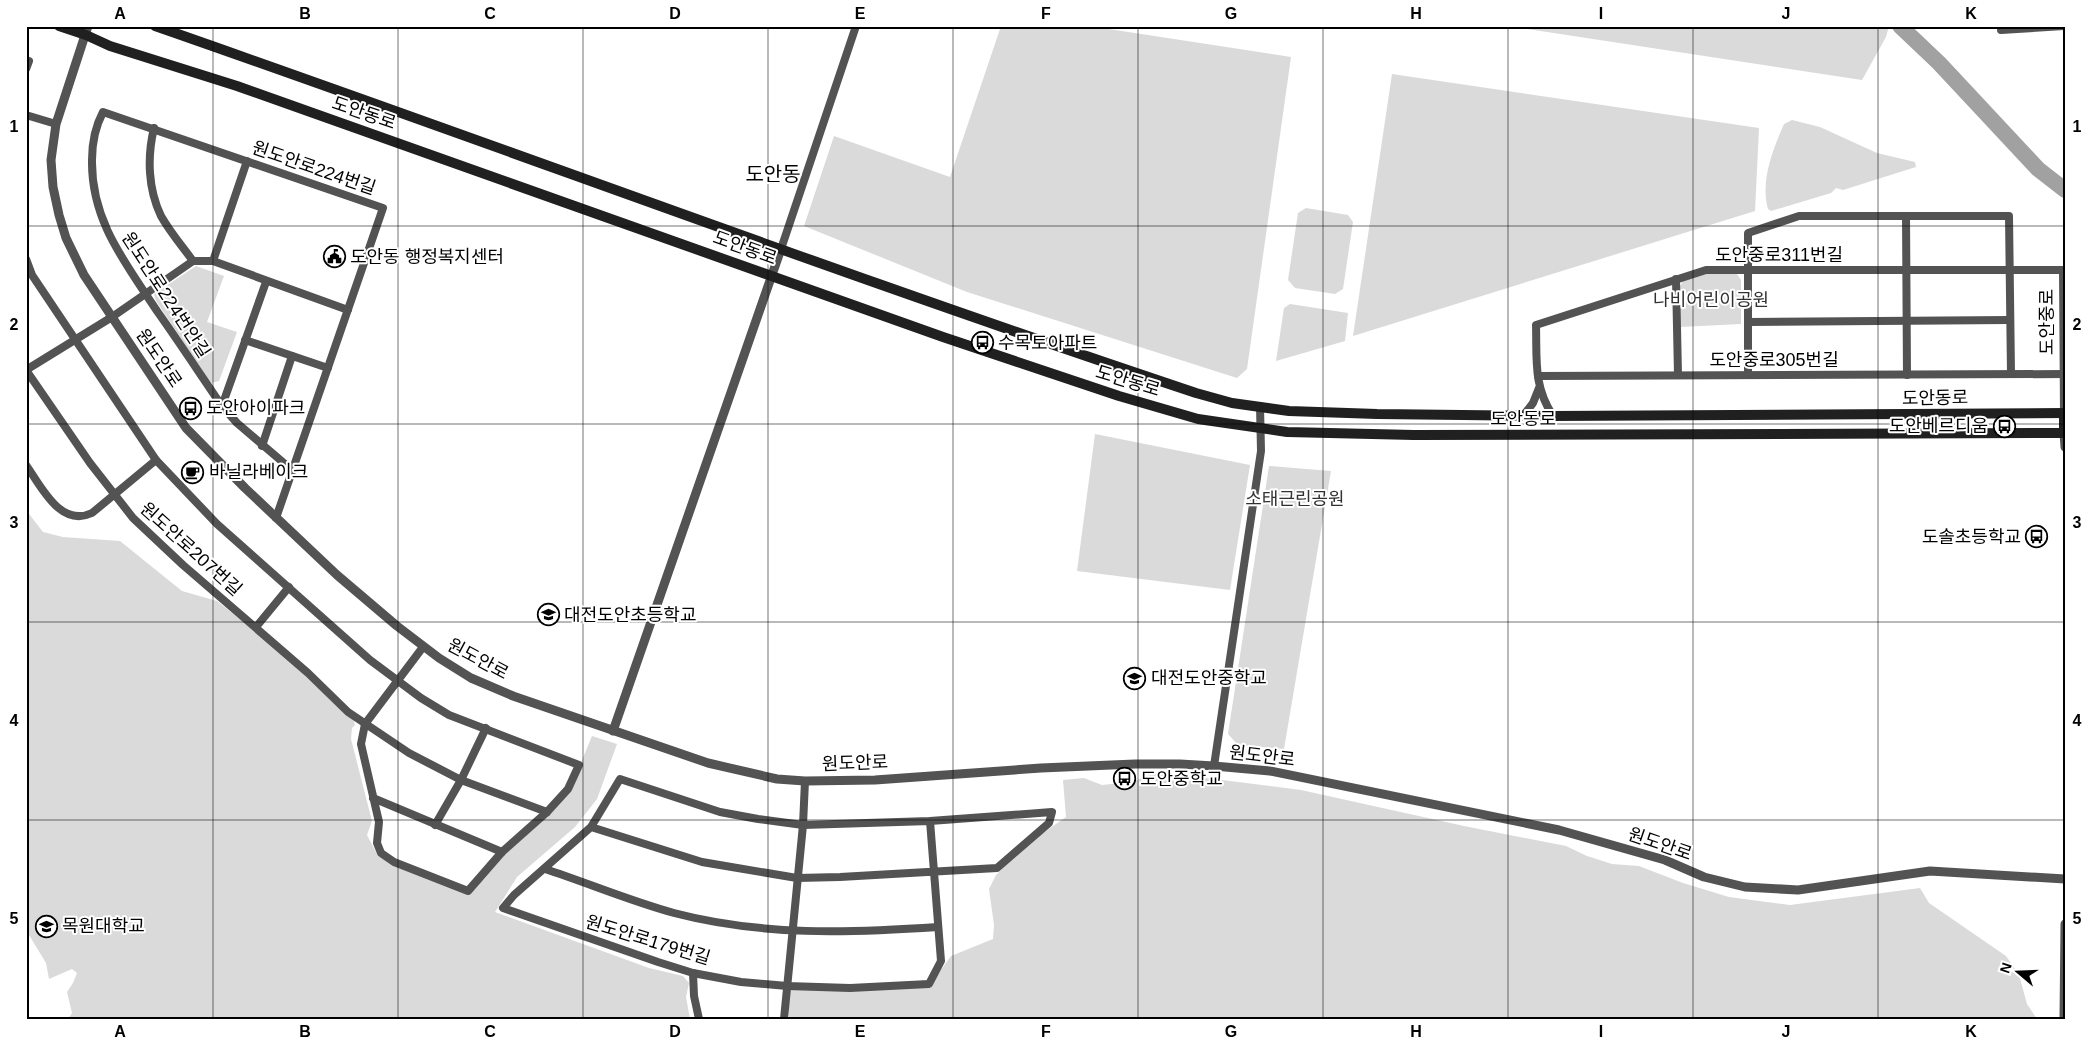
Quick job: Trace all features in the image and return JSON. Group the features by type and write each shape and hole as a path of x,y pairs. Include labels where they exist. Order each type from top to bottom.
{"main road":[{"name":"도안동로","path":"59,26 87,31 110,46 237,86 934,333 1119,396 1198,418 1287,432 1414,435 2065,432"},
{"name":"도안동로","path":"155,26 900,292 1188,390 1232,402 1317,412 1523,416 2064,413"},
{"name":"도안중로","path":"2064,413 2065,432"}],"street":[{"path":"2001,30 2064,26"},
{"name":"도안동로","path":"781,249 857,27"},
{"name":"원도안로","path":"87,31 56,124 51,160 53,187 59,216 66,238 84,274 186,428 215,460 337,575 423,647 471,678 513,696 725,768 777,779 805,781 875,780 1042,768 1135,764 1214,766 1270,771 1559,830 1665,860 1704,877 1745,887 1798,890 1930,872 2065,879"},
{"path":"26,69 28,60"},
{"name":"원도안로224번길","path":"103,112 383,208 276,518"},
{"name":"원도안로224번안길","path":"103,112 97,124 92,150 92,178 97,205 107,231 123,262 222,406 262,446 292,470"},
{"path":"26,115 56,124"},
{"path":"154,128 149,162 154,197 161,216 193,261"},
{"path":"213,261 247,161"},
{"path":"1748,375 1748,233 1799,216 2008,216 2011,374"},
{"path":"1906,216 1906,375"},
{"path":"613,730 781,249"},
{"name":"원도안로207번길","path":"26,259 32,274 156,460 217,524 397,681 449,714 579,765 568,789 548,812 502,852 468,891 394,862 381,853 377,842 379,822 361,744 365,724 397,681 423,647"},
{"path":"26,370 112,317 193,261 213,261 266,282 348,310"},
{"name":"도안중로311번길","path":"1539,388 1536,325 1706,270 2064,270"},
{"name":"도안중로","path":"2064,270 2064,413"},
{"path":"1676,279 1678,375"},
{"path":"222,406 266,282"},
{"path":"1748,322 2010,320"},
{"path":"245,340 328,368"},
{"path":"262,446 292,356"},
{"name":"원도안로207번길","path":"26,370 90,463 133,518 176,559 308,673 348,712 409,753 461,780 548,812"},
{"name":"도안중로305번길","path":"1538,376 2064,374"},
{"path":"1523,416 1533,403 1539,388"},
{"path":"1539,388 1553,416"},
{"path":"1214,766 1262,451 1260,406"},
{"name":"도안중로","path":"2065,432 2065,447"},
{"path":"26,465 54,504 63,513 86,516 156,460"},
{"path":"256,627 289,587"},
{"path":"436,825 461,780 486,728"},
{"path":"545,869 591,827 620,779 720,812 758,820 803,825 930,821 1052,812 1049,823 997,868 797,878 702,862 591,827"},
{"path":"784,1019 803,825 805,781"},
{"path":"374,798 502,852"},
{"name":"원도안로179번길","path":"930,821 941,961 929,984 850,988 741,982 693,973 503,908 514,895 545,869 676,913 749,927 792,932 849,932 938,927"},
{"path":"2064,1019 2065,924"},
{"path":"693,973 694,996 699,1019"}],"green space":[{"path":"1001,26 1089,26 1291,57 1247,369 1237,378 967,292 804,226 834,136 950,177"},
{"path":"1507,26 1889,26 1886,37 1862,80"},
{"path":"1392,74 1759,128 1755,211 1353,336"},
{"path":"1792,120 1820,127 1877,153 1915,162 1916,167 1843,190 1836,188 1831,193 1771,211 1768,209 1766,198 1769,165 1784,124"},
{"path":"1306,208 1348,215 1353,222 1343,289 1335,294 1295,288 1288,280 1298,213"},
{"path":"196,266 224,276 207,322 237,332 219,381 211,383 156,301 154,294"},
{"name":"나비어린이공원","path":"1706,274 1737,274 1741,280 1741,324 1680,327 1680,286 1683,281"},
{"path":"1290,304 1348,313 1345,341 1276,361 1284,308"},
{"path":"1095,434 1250,465 1230,590 1077,571"},
{"name":"소태근린공원","path":"1269,466 1331,471 1284,749 1238,745 1228,734"},
{"path":"26,510 43,532 63,537 120,541 182,591 217,601 302,669 353,717 355,725 352,728 351,739 372,821 367,835 378,856 470,891 570,789 592,736 617,744 597,799 575,827 517,877 495,912 649,968 683,976 689,983 686,997 690,1019 68,1019 72,1013 67,992 77,973 72,969 49,979 46,963 26,930"},
{"path":"1158,772 1301,790 1464,826 1566,846 1587,856 1612,864 1639,866 1683,883 1729,897 1790,905 1920,888 1929,903 2006,956 2019,975 2027,1004 2037,1019 789,1019 789,992 794,988 860,987 928,980 930,985 951,956 993,939 994,925 989,889 996,875 1026,845 1066,817 1063,780 1084,778 1102,785 1132,782"}],"waterway":[{"path":"1900,26 1939,63 2038,169 2065,190"}],"place":[{"name":"도안동 행정복지센터","path":"334,257"},
{"name":"수목토아파트","path":"982,343"},
{"name":"도안아이파크","path":"190,408"},
{"name":"도안베르디움","path":"2004,426"},
{"name":"바닐라베이크","path":"193,472"},
{"name":"도솔초등학교","path":"2037,537"},
{"name":"대전도안초등학교","path":"548,615"},
{"name":"대전도안중학교","path":"1135,678"},
{"name":"도안중학교","path":"1124,779"},
{"name":"목원대학교","path":"46,926"}],"district":[{"name":"도안동","path":"773,174"}]}
